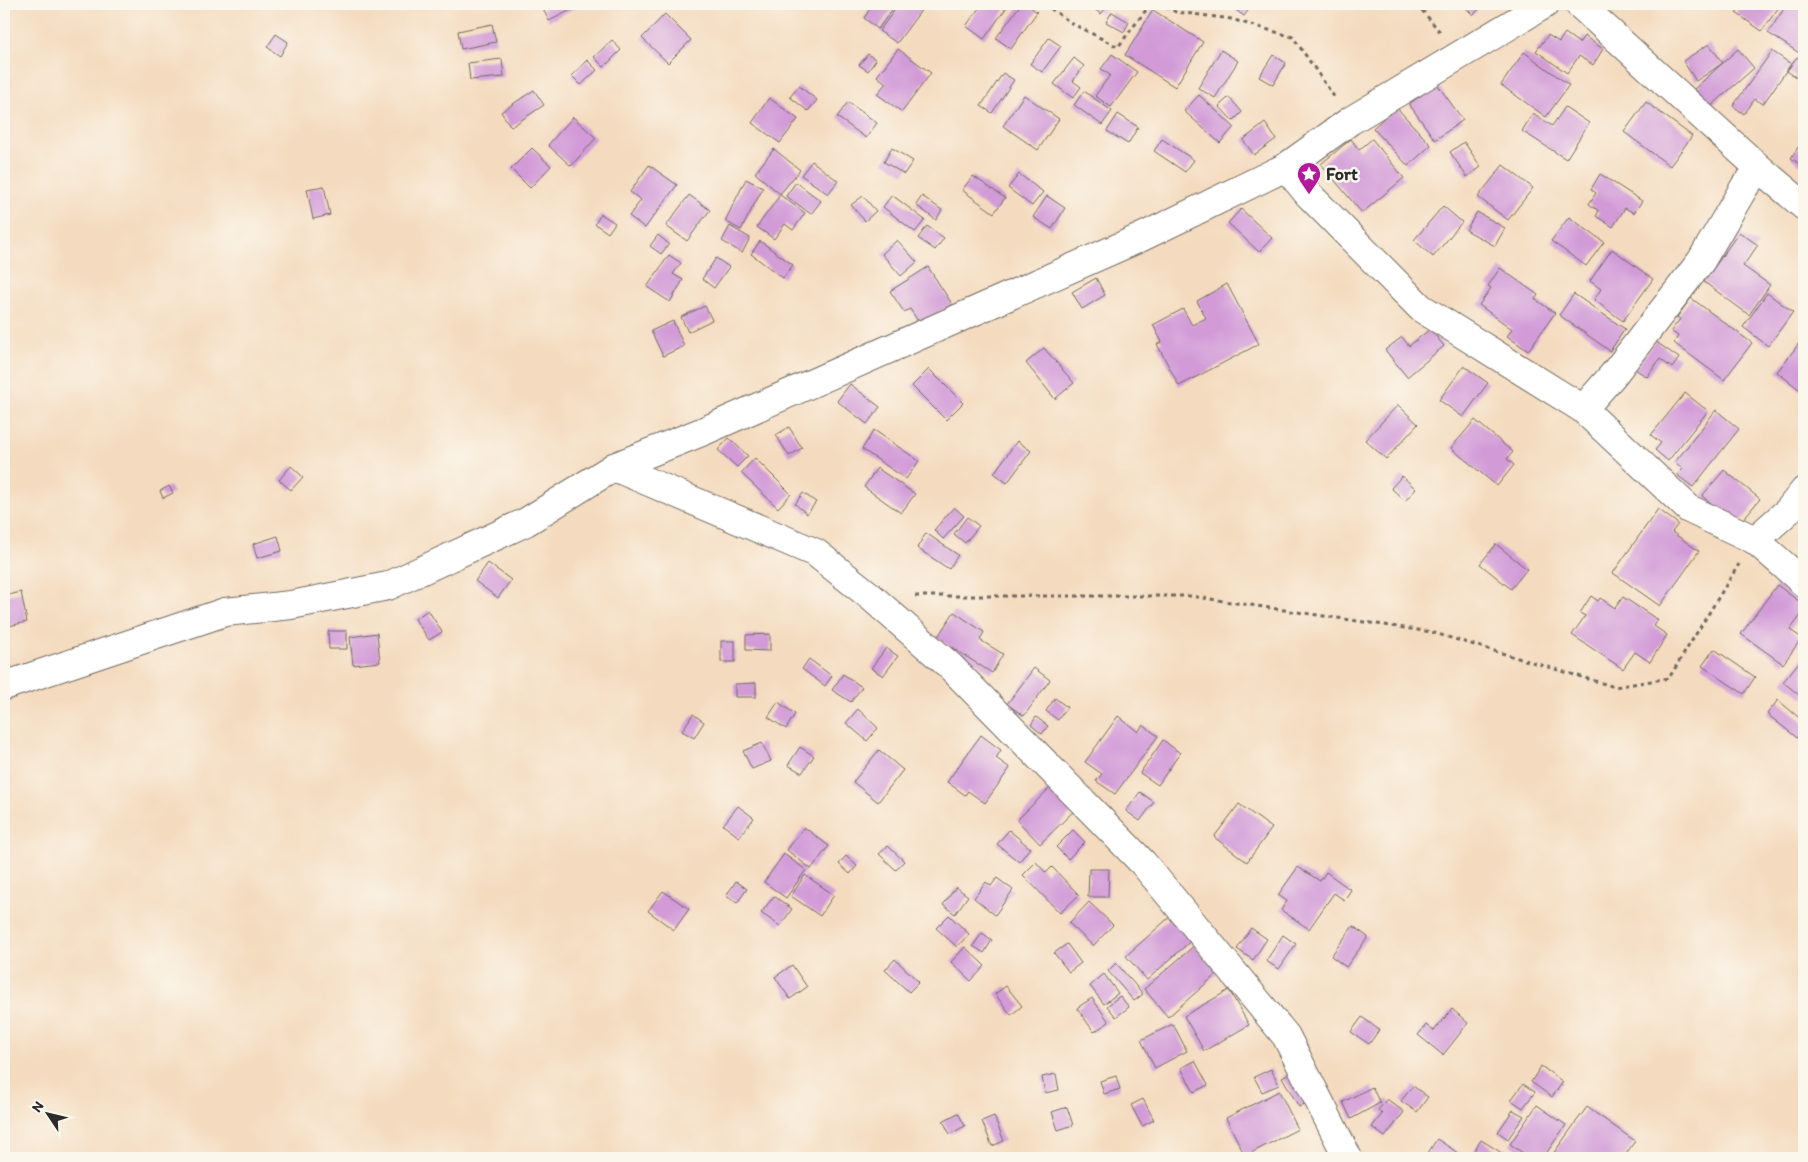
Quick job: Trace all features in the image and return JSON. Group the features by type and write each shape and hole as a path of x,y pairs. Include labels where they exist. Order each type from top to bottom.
{"street":[{"path":"4,686 225,612 291,605 388,586 526,522 614,467 704,431 1142,237 1286,167 1350,121 1546,4"},
{"path":"1579,4 1759,168 1804,206"},
{"path":"1286,167 1310,195 1421,308 1583,410 1689,508 1755,540 1804,583"},
{"path":"1583,410 1613,375 1701,261 1746,186 1759,168"},
{"path":"614,467 816,553 870,596 950,666 1143,863 1286,1036 1348,1158"},
{"path":"1755,540 1788,511 1804,491"}],"path":[{"path":"1044,4 1073,24 1118,46 1146,10 1148,4"},
{"path":"1158,4 1176,12 1231,19 1293,37 1350,121"},
{"path":"1417,4 1460,56"},
{"path":"870,596 1190,596 1431,632 1614,687 1669,678 1755,540"}],"building":[{"path":"553,4 583,4 549,21 543,9"},
{"path":"873,4 896,4 878,29 864,18"},
{"path":"899,4 925,5 897,43 879,31"},
{"path":"982,4 1009,4 984,39 966,26"},
{"path":"1021,4 1026,4 1037,12 1011,49 996,38"},
{"path":"1087,4 1109,4 1101,14"},
{"path":"1236,4 1253,4 1244,16 1233,8"},
{"path":"1462,4 1485,4 1473,15"},
{"path":"1742,4 1781,4 1762,31 1736,13"},
{"path":"1787,4 1804,4 1804,56 1768,33"},
{"path":"1153,10 1203,42 1175,87 1125,55"},
{"path":"1112,12 1129,22 1124,32 1106,22"},
{"path":"665,14 691,40 668,63 642,38"},
{"path":"492,24 496,42 461,49 458,31"},
{"path":"1565,33 1579,43 1584,36 1603,49 1593,65 1579,56 1567,73 1536,51 1548,35 1559,42"},
{"path":"276,34 288,42 280,56 267,47"},
{"path":"1049,38 1061,46 1042,72 1030,64"},
{"path":"612,40 621,50 604,67 594,57"},
{"path":"1709,44 1723,63 1696,81 1683,61"},
{"path":"898,49 931,73 902,112 877,94 886,83 877,76"},
{"path":"1738,49 1754,68 1708,109 1692,91"},
{"path":"1221,50 1238,61 1215,98 1198,88"},
{"path":"1772,51 1791,64 1763,104 1755,99 1744,114 1733,106"},
{"path":"1524,52 1569,85 1546,117 1501,85"},
{"path":"868,54 876,60 868,71 859,65"},
{"path":"1112,54 1137,72 1111,107 1095,96 1110,75 1101,69"},
{"path":"1273,55 1286,63 1273,85 1259,77"},
{"path":"1797,57 1804,62 1804,83 1787,71"},
{"path":"1074,58 1084,66 1073,81 1081,87 1073,98 1054,84"},
{"path":"502,59 504,77 470,80 468,63"},
{"path":"587,60 597,70 581,85 572,76"},
{"path":"1003,73 1014,80 992,113 981,106"},
{"path":"1437,84 1463,120 1435,140 1409,104"},
{"path":"799,86 817,100 808,111 790,97"},
{"path":"534,90 544,105 511,127 501,112"},
{"path":"1084,91 1112,111 1102,125 1074,105"},
{"path":"1024,95 1059,119 1038,150 1003,126"},
{"path":"1199,95 1234,127 1220,143 1184,111"},
{"path":"1229,97 1242,112 1233,121 1219,106"},
{"path":"769,98 798,119 780,143 752,123"},
{"path":"848,102 877,123 866,138 837,117"},
{"path":"1646,102 1692,136 1670,166 1624,132"},
{"path":"1396,107 1431,145 1408,166 1373,128"},
{"path":"1565,107 1589,123 1566,159 1522,131 1533,113 1552,126"},
{"path":"1118,114 1138,127 1128,144 1107,131"},
{"path":"573,117 596,138 571,166 548,145"},
{"path":"1265,123 1276,139 1254,155 1243,140"},
{"path":"1162,139 1194,160 1185,172 1154,151"},
{"path":"1351,139 1359,150 1372,139 1404,178 1362,213 1321,164"},
{"path":"1464,142 1481,167 1467,177 1450,152"},
{"path":"1798,147 1804,151 1804,167 1791,158"},
{"path":"532,148 551,166 530,188 511,169"},
{"path":"892,148 913,161 904,174 884,162"},
{"path":"774,149 800,170 780,194 755,173"},
{"path":"812,161 838,181 828,194 801,175"},
{"path":"649,165 677,185 645,228 629,216 641,200 630,192"},
{"path":"1503,165 1533,188 1508,220 1478,197"},
{"path":"1019,174 1043,192 1032,206 1008,188"},
{"path":"1600,174 1642,201 1634,213 1625,208 1613,227 1596,216 1599,211 1589,204 1596,193 1591,189"},
{"path":"973,176 1005,198 994,213 962,190"},
{"path":"746,179 763,188 741,230 725,221"},
{"path":"796,182 821,201 811,214 786,196"},
{"path":"324,186 330,215 313,219 307,189"},
{"path":"689,195 710,210 687,241 666,226"},
{"path":"780,195 805,213 793,230 785,224 774,239 757,227"},
{"path":"892,195 925,220 915,232 883,207"},
{"path":"863,196 876,211 865,221 851,205"},
{"path":"922,196 942,210 936,220 916,205"},
{"path":"1047,196 1065,208 1052,229 1033,217"},
{"path":"1443,206 1462,222 1433,257 1414,240"},
{"path":"1241,209 1272,238 1259,252 1228,223"},
{"path":"1477,212 1505,228 1495,246 1466,230"},
{"path":"601,214 615,223 608,233 595,224"},
{"path":"1569,217 1604,242 1586,266 1551,241"},
{"path":"730,226 750,238 742,253 722,241"},
{"path":"927,226 944,238 935,250 918,238"},
{"path":"1739,232 1758,245 1743,266 1770,285 1749,315 1704,282"},
{"path":"658,235 669,244 661,254 650,246"},
{"path":"897,240 917,262 901,276 882,254"},
{"path":"760,241 793,265 783,278 751,254"},
{"path":"1612,249 1653,279 1623,321 1594,300 1601,289 1590,281"},
{"path":"669,255 681,263 673,274 683,280 670,302 647,287"},
{"path":"716,258 729,267 714,288 702,279"},
{"path":"928,267 952,304 920,324 910,309 904,312 890,291"},
{"path":"1500,268 1538,295 1535,299 1555,313 1528,351 1507,336 1512,329 1479,305 1491,288 1488,286"},
{"path":"1096,278 1105,295 1082,309 1072,292"},
{"path":"1227,284 1259,344 1179,386 1157,344 1162,342 1153,325 1183,309 1192,325 1206,318 1197,301"},
{"path":"1767,293 1793,312 1768,346 1743,327"},
{"path":"1574,294 1625,329 1610,351 1559,315"},
{"path":"1691,298 1752,343 1724,380 1674,343 1678,336 1671,331 1680,319 1677,317"},
{"path":"705,306 712,320 688,332 681,317"},
{"path":"673,321 684,346 663,356 651,331"},
{"path":"1430,329 1444,346 1407,377 1385,350 1402,337 1409,346"},
{"path":"1804,337 1804,393 1777,372"},
{"path":"1655,341 1679,358 1672,368 1660,359 1647,377 1635,369"},
{"path":"1044,348 1074,383 1055,399 1026,363"},
{"path":"1464,366 1488,383 1463,417 1439,400"},
{"path":"929,369 963,403 946,420 912,386"},
{"path":"850,384 880,407 867,424 837,401"},
{"path":"1685,393 1708,411 1668,461 1655,450 1661,443 1651,435"},
{"path":"1398,405 1418,424 1386,459 1365,440"},
{"path":"1716,410 1739,429 1693,487 1677,475 1683,469 1675,462"},
{"path":"1475,420 1513,452 1507,459 1514,465 1497,486 1451,448"},
{"path":"789,427 802,448 789,456 776,435"},
{"path":"874,430 919,461 906,479 862,449"},
{"path":"729,438 748,456 737,467 718,450"},
{"path":"1017,441 1031,451 1007,483 994,473"},
{"path":"755,458 791,494 778,508 741,473"},
{"path":"291,466 303,477 291,490 279,480"},
{"path":"877,468 915,494 901,513 864,487"},
{"path":"1724,470 1760,499 1738,525 1702,496"},
{"path":"1402,476 1416,489 1405,501 1391,488"},
{"path":"169,486 173,493 163,498 160,491"},
{"path":"803,493 816,502 807,514 795,504"},
{"path":"954,507 964,516 943,539 934,530"},
{"path":"1658,509 1678,524 1672,532 1699,551 1660,606 1613,573"},
{"path":"967,517 979,526 965,543 954,534"},
{"path":"926,533 958,555 949,569 917,548"},
{"path":"278,536 282,551 257,558 253,544"},
{"path":"1496,544 1527,569 1511,589 1480,564"},
{"path":"488,563 511,580 498,598 475,581"},
{"path":"1777,585 1804,605 1804,611 1790,630 1802,638 1783,664 1741,634"},
{"path":"21,592 27,622 4,627 4,596"},
{"path":"1591,596 1598,601 1600,598 1615,608 1623,597 1658,620 1654,626 1667,635 1650,662 1635,652 1623,669 1572,635 1585,616 1580,613"},
{"path":"428,610 442,632 429,640 415,619"},
{"path":"954,612 984,632 980,640 1003,654 992,673 937,638"},
{"path":"328,631 347,631 347,649 329,649"},
{"path":"377,633 380,662 353,665 350,637"},
{"path":"770,634 770,651 746,650 746,635"},
{"path":"721,641 735,641 735,662 721,662"},
{"path":"886,648 898,656 883,676 871,668"},
{"path":"1714,649 1755,677 1744,694 1702,666"},
{"path":"1804,656 1804,699 1783,682"},
{"path":"809,659 832,676 825,686 802,669"},
{"path":"1034,668 1050,680 1024,716 1007,704"},
{"path":"843,674 862,687 851,702 832,690"},
{"path":"756,683 756,697 735,697 735,684"},
{"path":"1055,698 1067,707 1058,720 1046,711"},
{"path":"1778,700 1804,722 1804,736 1801,741 1767,714"},
{"path":"778,702 795,714 786,729 768,717"},
{"path":"858,709 878,728 867,741 846,723"},
{"path":"693,714 704,722 694,738 682,731"},
{"path":"1118,716 1138,732 1143,725 1158,736 1115,794 1096,781 1102,774 1085,762"},
{"path":"1036,717 1048,726 1042,734 1031,725"},
{"path":"981,735 1001,750 996,758 1010,768 985,803 968,791 965,795 947,782"},
{"path":"1163,740 1180,753 1158,785 1140,773"},
{"path":"762,743 771,761 752,769 743,751"},
{"path":"800,747 814,756 802,773 788,765"},
{"path":"879,750 903,770 878,802 853,782"},
{"path":"1058,780 1081,804 1040,844 1017,820"},
{"path":"1140,792 1154,802 1140,821 1126,811"},
{"path":"1239,804 1272,828 1247,862 1214,837"},
{"path":"738,806 754,818 739,837 723,825"},
{"path":"804,827 829,846 811,869 787,850"},
{"path":"1009,830 1030,848 1019,862 997,844"},
{"path":"1073,830 1085,842 1068,859 1056,847"},
{"path":"888,846 904,861 896,870 879,854"},
{"path":"784,854 806,870 786,898 764,882"},
{"path":"846,856 857,866 850,874 839,864"},
{"path":"1036,862 1046,873 1052,867 1079,895 1060,913 1023,875"},
{"path":"1298,867 1320,881 1326,872 1351,890 1344,900 1334,893 1309,929 1281,910 1287,901 1278,895"},
{"path":"1089,869 1109,869 1108,897 1088,897"},
{"path":"805,875 834,895 820,916 791,896"},
{"path":"997,878 1013,890 995,915 974,898 986,882 991,886"},
{"path":"736,881 747,889 737,903 726,896"},
{"path":"956,887 968,896 955,914 943,905"},
{"path":"663,891 689,909 674,930 648,911"},
{"path":"774,896 792,909 780,926 761,913"},
{"path":"1089,902 1113,925 1093,946 1069,923"},
{"path":"1173,914 1194,938 1147,980 1126,956"},
{"path":"949,915 969,934 957,947 936,928"},
{"path":"1353,926 1368,937 1346,967 1331,956"},
{"path":"1251,928 1267,939 1253,960 1237,949"},
{"path":"982,933 992,940 984,953 973,946"},
{"path":"1283,935 1296,944 1279,969 1266,961"},
{"path":"1067,944 1081,963 1069,972 1054,953"},
{"path":"1195,945 1219,972 1168,1017 1144,989"},
{"path":"965,947 985,966 971,981 951,962"},
{"path":"895,959 919,982 909,992 885,970"},
{"path":"1116,963 1143,994 1134,1001 1108,971"},
{"path":"792,965 807,987 790,999 775,977"},
{"path":"1104,974 1118,993 1104,1004 1090,986"},
{"path":"1006,986 1022,1006 1011,1015 995,994"},
{"path":"1229,990 1249,1025 1204,1051 1184,1016"},
{"path":"1120,996 1129,1007 1116,1017 1107,1006"},
{"path":"1092,998 1109,1022 1094,1032 1077,1008"},
{"path":"1452,1009 1468,1023 1443,1055 1418,1035 1426,1025 1434,1031"},
{"path":"1362,1017 1379,1030 1369,1044 1351,1032"},
{"path":"1173,1024 1187,1051 1155,1068 1141,1040"},
{"path":"1195,1061 1208,1085 1194,1092 1181,1068"},
{"path":"1541,1066 1563,1082 1552,1097 1531,1082"},
{"path":"1271,1069 1279,1085 1262,1092 1254,1077"},
{"path":"1297,1069 1314,1098 1299,1107 1282,1077"},
{"path":"1056,1074 1059,1090 1045,1093 1042,1077"},
{"path":"1116,1076 1120,1089 1104,1094 1100,1081"},
{"path":"1523,1084 1535,1092 1523,1108 1511,1100"},
{"path":"1413,1086 1428,1097 1417,1112 1401,1101"},
{"path":"1372,1087 1380,1103 1351,1119 1343,1102"},
{"path":"1279,1091 1298,1129 1245,1156 1226,1118"},
{"path":"1143,1099 1154,1120 1142,1126 1131,1105"},
{"path":"1387,1099 1404,1112 1385,1137 1372,1127 1382,1114 1378,1110"},
{"path":"1537,1105 1566,1125 1543,1158 1530,1158 1510,1144"},
{"path":"1067,1107 1073,1125 1058,1130 1052,1112"},
{"path":"1587,1107 1635,1141 1623,1158 1550,1158"},
{"path":"1513,1110 1524,1116 1508,1139 1498,1132"},
{"path":"958,1113 965,1126 950,1134 943,1121"},
{"path":"994,1116 1004,1141 992,1146 982,1121"},
{"path":"1437,1139 1464,1157 1430,1158 1426,1156"},
{"path":"1481,1140 1510,1158 1469,1158"}],"place":[{"name":"Fort","path":"1309,195"}]}
